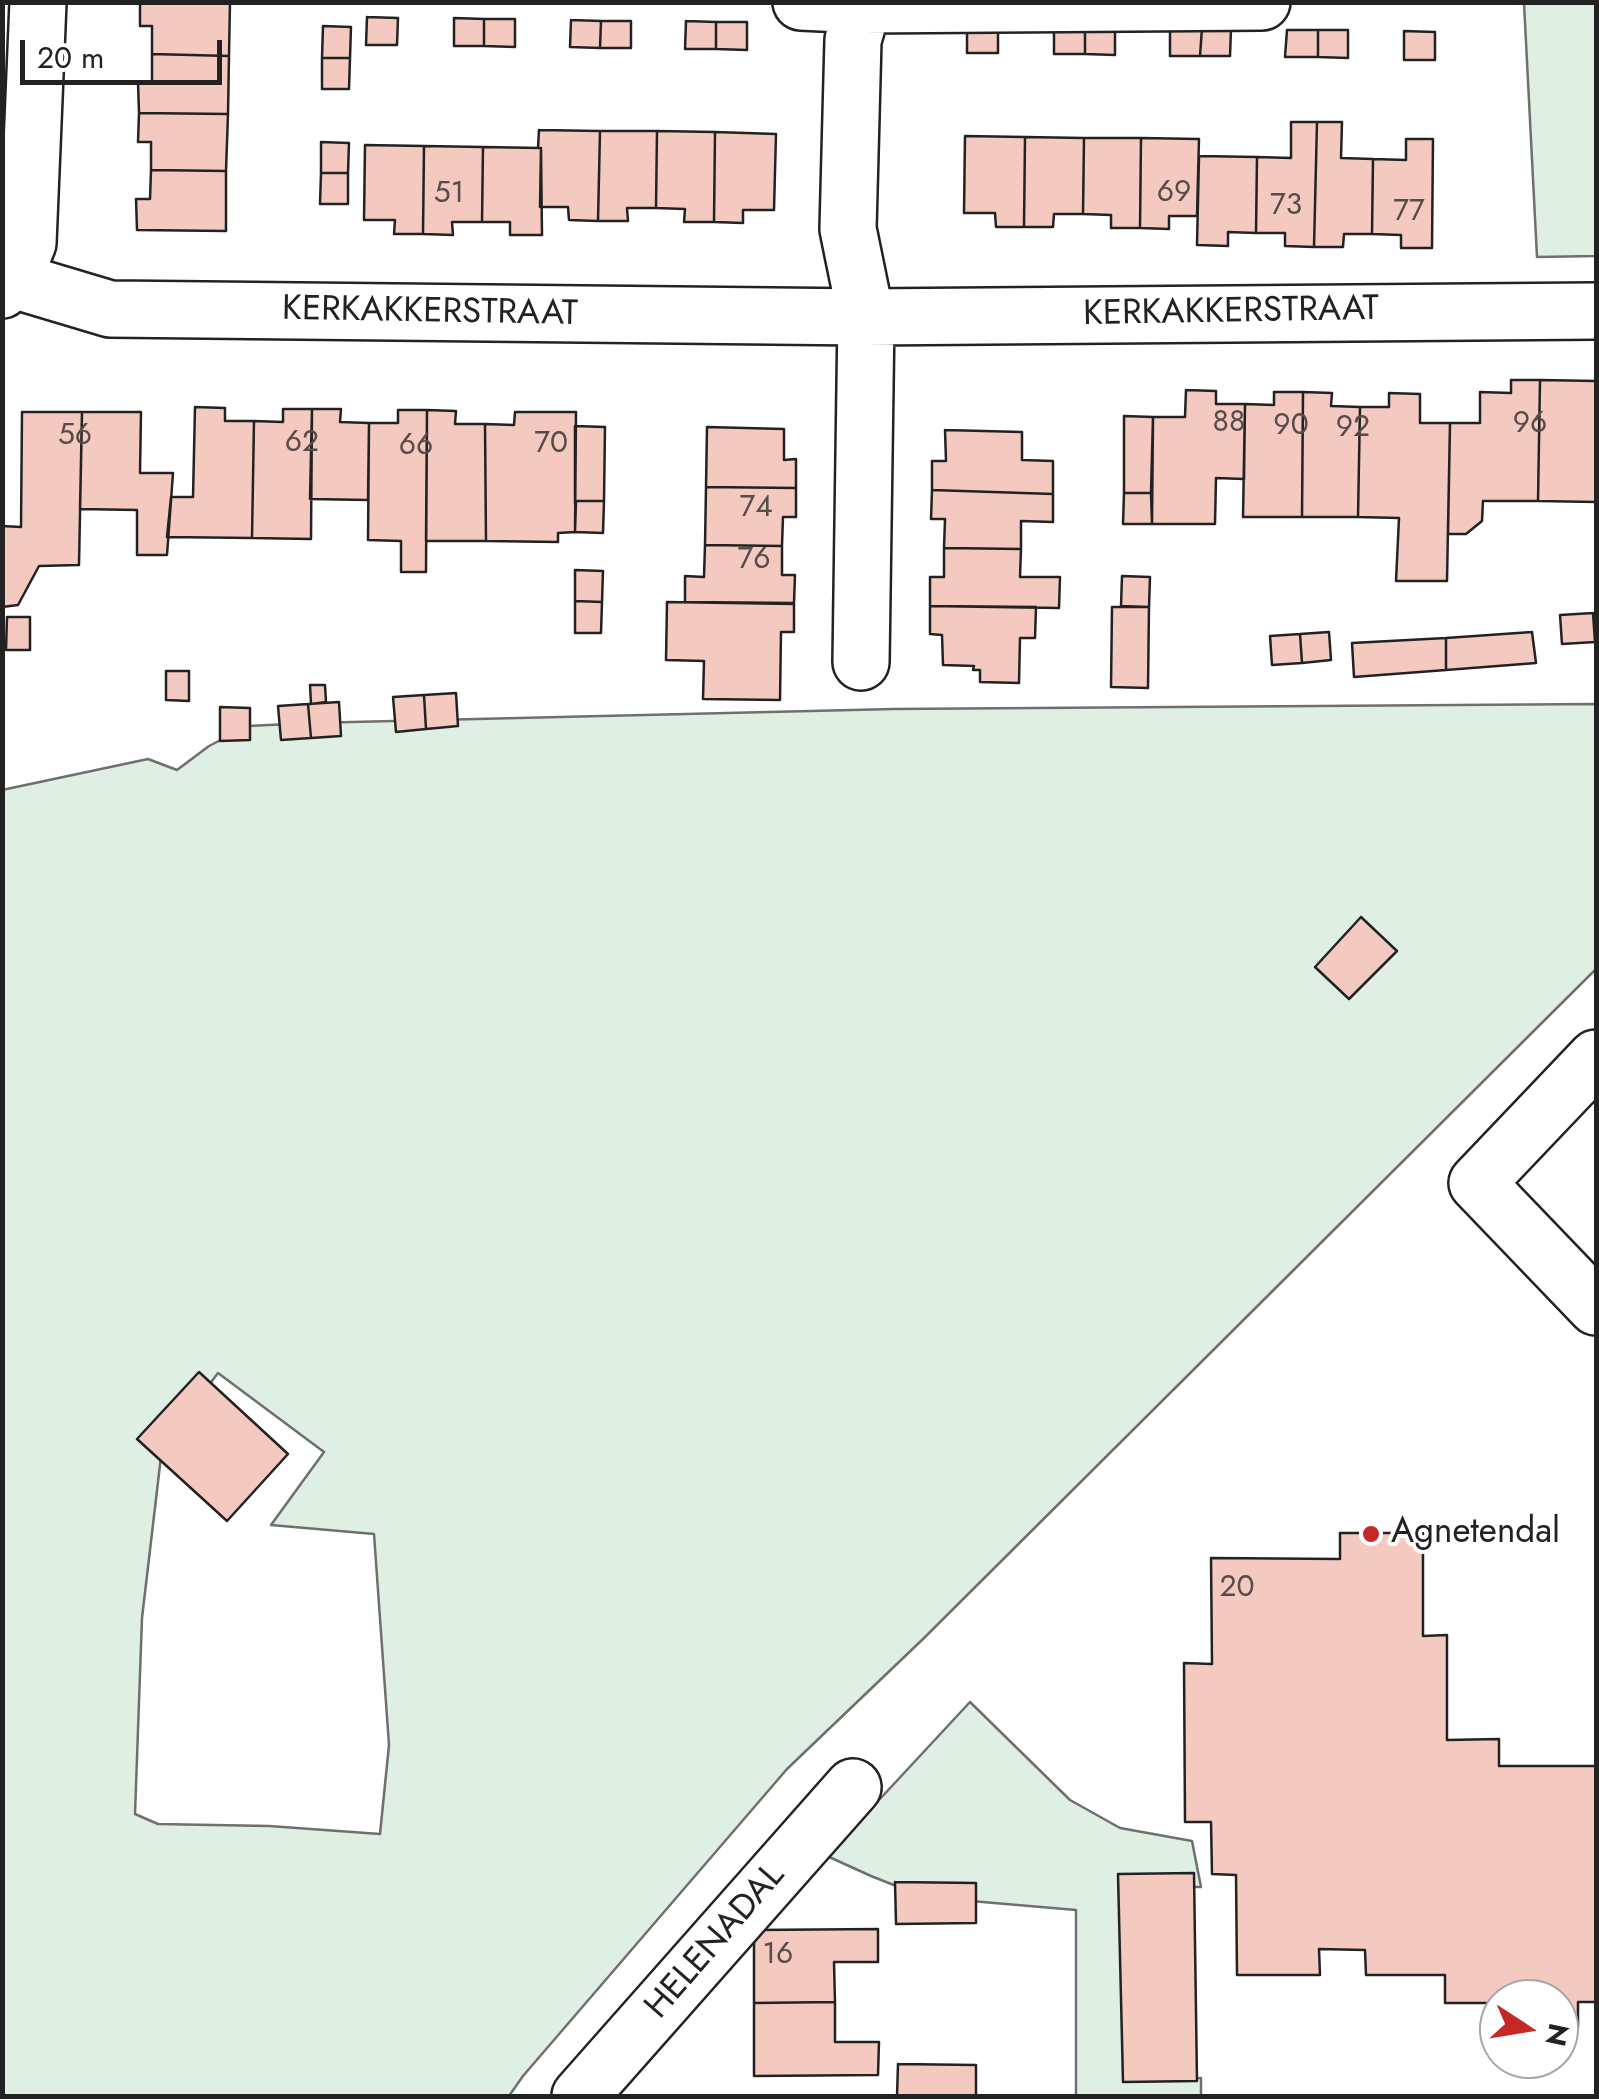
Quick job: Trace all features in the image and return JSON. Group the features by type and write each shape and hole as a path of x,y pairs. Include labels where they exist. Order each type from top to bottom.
{"street":[{"path":"8,285 28,242 38,2"},
{"path":"800,2 1262,2"},
{"path":"862,662 866,317 848,229 853,40 863,4"},
{"name":"KERKAKKERSTRAAT","path":"8,285 110,309 866,317 1596,310"},
{"path":"1596,1058 1478,1184 1596,1307"},
{"name":"HELENADAL","path":"580,2096 853,1788"}],"green space":[{"path":"1524,3 1596,3 1596,256 1537,257"},
{"path":"1596,704 1596,969 923,1639 787,1769 509,2096 3,2096 2,790 148,759 177,770 209,746 248,726 894,709","holes":["218,1373 324,1452 271,1525 374,1534 389,1745 380,1834 158,1824 135,1814 142,1618 162,1448"]},
{"path":"970,1702 1070,1800 1120,1828 1192,1841 1201,1887 1126,1887 1125,2078 1201,2078 1201,2096 1076,2096 1076,1910 924,1897 827,1856"}],"building":[{"path":"140,2 230,2 229,56 152,54 152,26 140,26"},
{"path":"367,17 398,18 397,45 366,45"},
{"path":"454,18 484,19 484,46 454,46"},
{"path":"484,19 515,19 515,47 484,46"},
{"path":"571,20 601,21 600,48 570,47"},
{"path":"601,21 631,21 631,48 600,48"},
{"path":"686,21 716,22 716,49 685,49"},
{"path":"716,22 747,22 747,50 716,49"},
{"path":"967,25 998,26 998,53 967,53"},
{"path":"323,26 351,27 350,58 322,58"},
{"path":"1054,27 1085,27 1085,54 1054,54"},
{"path":"1085,27 1115,27 1115,55 1085,54"},
{"path":"1170,28 1202,28 1200,56 1170,56"},
{"path":"1202,28 1231,29 1230,56 1200,56"},
{"path":"1287,30 1318,30 1318,57 1285,57"},
{"path":"1318,30 1348,30 1348,58 1318,57"},
{"path":"1404,31 1435,32 1435,60 1404,60"},
{"path":"152,54 229,56 228,114 139,113 138,83 152,83"},
{"path":"322,58 350,58 349,89 322,89"},
{"path":"139,113 228,114 226,171 151,170 151,142 138,142"},
{"path":"1291,122 1317,122 1314,247 1285,246 1285,233 1256,233 1257,157 1291,158"},
{"path":"1317,122 1342,122 1341,158 1373,159 1372,234 1344,234 1343,247 1314,247"},
{"path":"539,130 600,131 598,221 569,220 568,207 540,207"},
{"path":"600,131 657,131 656,208 627,208 628,221 598,221"},
{"path":"657,131 715,132 714,222 684,222 685,209 656,208"},
{"path":"715,132 776,134 774,210 743,210 743,223 714,222"},
{"path":"965,136 1025,137 1024,227 996,227 995,213 964,213"},
{"path":"1025,137 1084,138 1083,214 1054,214 1053,227 1024,227"},
{"path":"1084,138 1141,138 1140,228 1111,228 1111,215 1083,214"},
{"path":"1141,138 1199,139 1197,216 1169,216 1169,229 1140,228"},
{"path":"1406,139 1433,139 1432,248 1401,248 1401,235 1372,234 1373,159 1406,160"},
{"path":"321,142 349,143 348,173 321,173"},
{"path":"365,145 424,146 423,234 394,234 395,220 364,220"},
{"path":"424,146 483,147 482,222 452,222 453,235 423,234"},
{"path":"483,147 541,148 542,235 510,235 510,222 482,222"},
{"path":"1199,156 1257,157 1256,233 1228,232 1228,246 1197,245"},
{"path":"151,170 226,171 226,231 137,230 136,199 150,199"},
{"path":"321,173 348,173 348,204 320,204"},
{"path":"1511,380 1540,380 1538,501 1483,501 1482,521 1466,534 1448,534 1450,423 1480,423 1480,392 1511,393"},
{"path":"1540,380 1596,381 1596,502 1538,501"},
{"path":"1186,390 1216,391 1216,404 1245,404 1244,479 1216,478 1215,524 1152,524 1153,417 1185,417"},
{"path":"1274,392 1303,392 1302,517 1243,517 1245,404 1274,405"},
{"path":"1303,392 1332,393 1331,406 1360,407 1358,517 1302,517"},
{"path":"1389,393 1420,394 1420,423 1450,423 1447,581 1396,581 1399,518 1358,517 1360,407 1389,407"},
{"path":"195,407 225,408 225,421 254,421 252,538 167,537 171,497 193,497"},
{"path":"283,409 312,409 311,539 252,538 254,421 283,422"},
{"path":"312,409 341,409 340,422 369,423 368,500 310,499"},
{"path":"398,410 427,410 426,572 401,572 401,541 368,540 369,423 398,423"},
{"path":"427,410 456,411 455,424 485,424 486,541 426,541"},
{"path":"22,412 82,412 79,565 39,566 18,605 2,607 2,526 21,527"},
{"path":"82,412 141,412 140,473 173,473 167,555 137,555 137,510 80,509"},
{"path":"515,412 576,412 575,532 558,533 558,542 486,541 485,424 514,425"},
{"path":"1124,416 1153,417 1151,493 1124,493"},
{"path":"575,426 605,427 604,501 575,503"},
{"path":"707,427 784,429 784,460 796,459 796,488 706,487"},
{"path":"945,430 1022,432 1022,460 1053,461 1053,494 932,490 932,461 946,461"},
{"path":"706,487 796,488 796,517 783,517 782,546 705,545"},
{"path":"932,490 1053,494 1053,522 1021,521 1021,549 944,548 945,519 931,519"},
{"path":"1124,493 1151,493 1152,524 1123,524"},
{"path":"576,501 604,501 603,533 575,532"},
{"path":"705,545 782,546 782,575 795,575 794,603 685,602 685,576 704,577"},
{"path":"944,548 1021,549 1020,577 1060,577 1059,608 930,606 930,577 944,577"},
{"path":"575,570 603,571 602,602 575,601"},
{"path":"1122,576 1150,577 1149,607 1121,606"},
{"path":"575,601 602,602 601,633 575,633"},
{"path":"667,602 794,604 794,632 781,632 780,700 703,699 704,661 666,660"},
{"path":"930,606 1036,607 1035,638 1020,638 1019,683 980,682 980,670 973,670 974,666 943,665 942,635 930,634"},
{"path":"1112,607 1149,607 1148,688 1111,687"},
{"path":"1593,613 1595,642 1562,644 1560,615"},
{"path":"7,617 30,617 30,650 6,650"},
{"path":"1329,632 1331,660 1302,663 1300,634"},
{"path":"1532,632 1536,663 1446,670 1446,638"},
{"path":"1300,634 1302,663 1272,665 1270,636"},
{"path":"1446,638 1446,670 1354,677 1352,643"},
{"path":"166,671 189,671 189,701 166,700"},
{"path":"310,685 325,685 326,702 311,704"},
{"path":"456,693 458,726 426,729 424,695"},
{"path":"424,695 426,729 396,732 393,697"},
{"path":"339,702 341,736 311,738 308,704"},
{"path":"308,704 311,738 281,740 278,706"},
{"path":"220,707 250,708 250,740 220,741"},
{"path":"1361,917 1397,951 1349,999 1315,967"},
{"path":"199,1372 288,1454 227,1521 137,1439"},
{"path":"1340,1533 1423,1533 1423,1636 1447,1635 1447,1740 1499,1739 1499,1766 1596,1766 1596,2002 1579,2002 1579,1979 1479,1979 1479,2003 1445,2003 1445,1975 1366,1975 1365,1950 1319,1949 1320,1975 1237,1975 1236,1875 1212,1874 1211,1822 1185,1822 1184,1663 1212,1664 1211,1558 1340,1559"},
{"path":"1194,1873 1197,2081 1123,2082 1118,1874"},
{"path":"895,1882 976,1883 976,1923 896,1924"},
{"path":"878,1929 878,1962 834,1962 835,2002 754,2003 754,1930"},
{"path":"835,2002 835,2042 879,2042 878,2075 754,2076 754,2003"},
{"path":"898,2064 976,2065 976,2096 897,2096"}],"place":[{"name":"Agnetendal","path":"1371,1534"}]}
